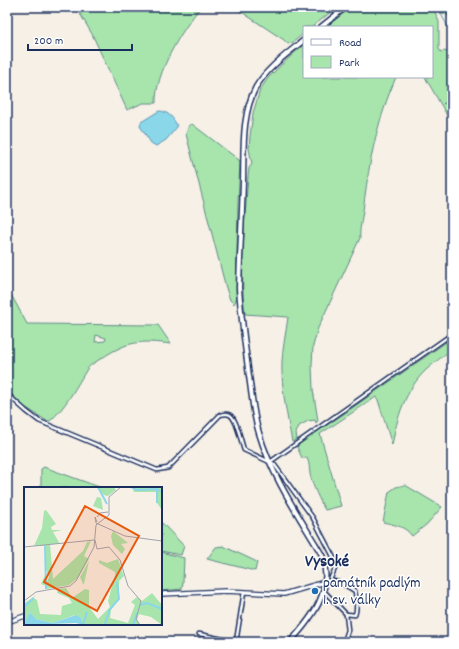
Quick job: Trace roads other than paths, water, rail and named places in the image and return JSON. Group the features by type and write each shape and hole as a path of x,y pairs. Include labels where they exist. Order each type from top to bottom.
{"main road":[{"path":"322,26 346,7"},
{"path":"290,642 314,613 328,581 326,566 322,555 282,487 258,432 240,310 239,288 245,135 250,102 256,88 270,69 303,41"}],"street":[{"path":"270,462 452,334"},
{"path":"7,394 38,421 157,470 168,468 220,415 230,415 234,421 244,450 274,464 313,518 335,557 337,564 328,581"},
{"path":"162,594 226,591 284,594 328,581 337,581 355,591 357,603 355,615 352,616 346,614 324,591"},
{"path":"236,642 244,592"},
{"path":"344,642 348,630 346,614"},
{"path":"7,622 24,616"},
{"path":"199,634 236,642 270,641"}],"water":[{"path":"159,111 165,112 171,116 177,127 166,140 156,146 151,143 140,126 141,122"}],"waterway":[{"path":"437,7 452,34"}],"place":[{"name":"památník padlým 1. sv. války","path":"315,591"}],"district":[{"name":"Vysoké","path":"327,560"}]}
